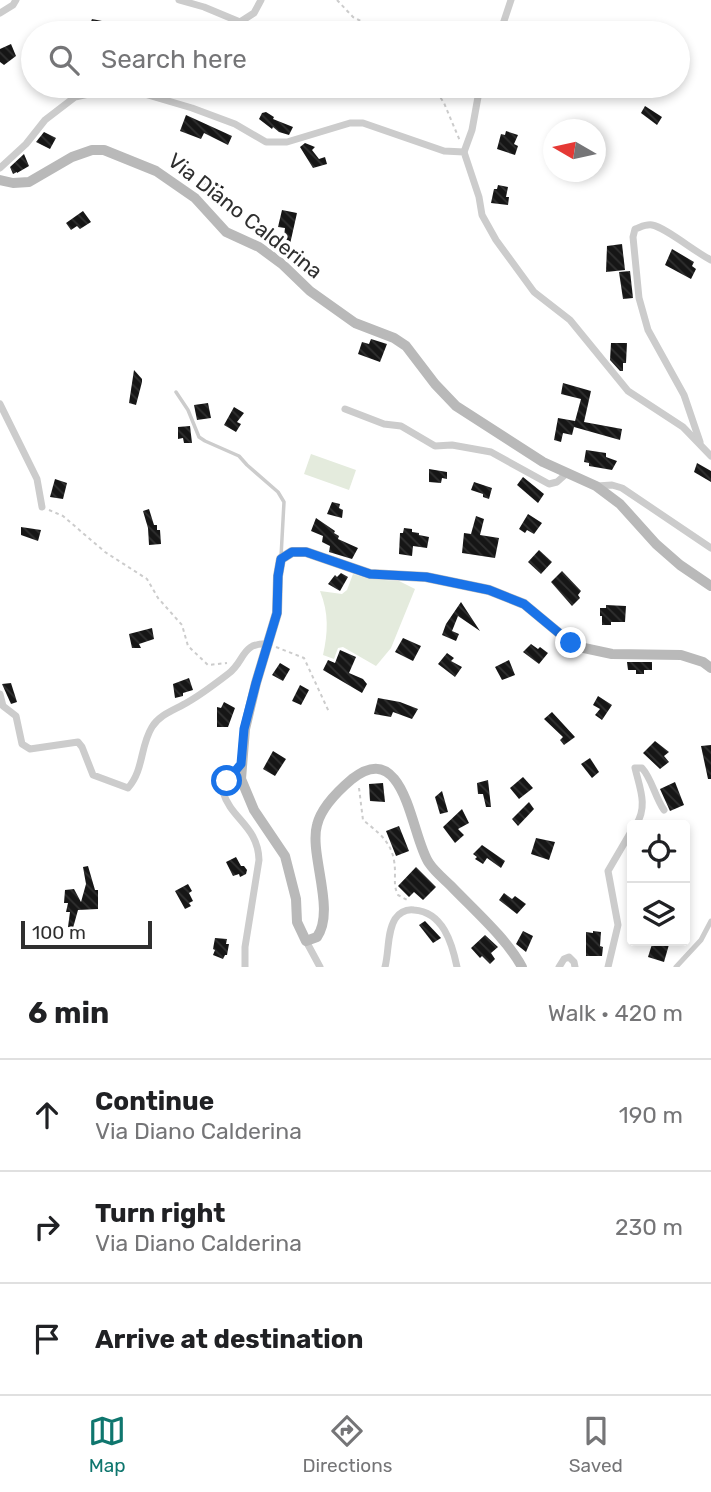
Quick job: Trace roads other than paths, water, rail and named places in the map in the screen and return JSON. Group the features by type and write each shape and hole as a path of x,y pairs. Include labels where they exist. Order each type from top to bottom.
{"main road":[{"name":"Via Diano Calderina","path":"0,180 29,182 72,157 92,150 104,150 156,171 195,198 226,232 259,247 282,264 310,291 355,323 394,338 406,346 456,406 543,462 597,486 620,504 656,544 680,565 711,586"},
{"path":"522,967 494,932 429,863 418,840 408,802 398,783 388,772 374,769 360,773 344,786 324,809 316,826 323,901 322,922 317,937 306,941 298,922 296,899 285,856 254,810 241,779 244,729 277,613 281,559 292,552 306,552 370,574 426,577 489,590 524,604 571,643 584,648 612,654 681,655 711,667"}],"street":[{"path":"0,13 16,0"},
{"path":"179,0 238,21"},
{"path":"242,21 254,13 261,0"},
{"path":"504,21 511,0"},
{"path":"0,168 26,144 45,120 74,98"},
{"path":"158,98 235,124 266,142 287,142 350,122 363,123 444,151 464,152"},
{"path":"478,98 472,130 464,152 480,197 482,215 496,240 534,292 570,320 628,391 683,427 711,456"},
{"path":"702,446 684,395 648,330 639,298 633,237 635,229 653,225 711,260"},
{"path":"0,404 37,479 42,507"},
{"path":"345,409 384,424 411,430 426,443 435,446 452,445 491,452 549,484 557,482 566,474"},
{"path":"597,486 612,485 622,488 711,548"},
{"path":"0,694 3,706 16,716 22,744 30,749 78,742 93,775 128,788 143,760 146,741 153,726 166,713 188,702 231,672 245,650 257,643 269,644"},
{"path":"241,764 226,783 223,792 247,825 259,848 245,947 245,967"},
{"path":"638,820 643,810 635,768 642,768 647,774 664,810"},
{"path":"608,967 618,925 608,871 627,839"},
{"path":"385,967 394,922 401,913 414,910 428,914 441,925 448,937 457,967"},
{"path":"676,967 701,940 711,920"},
{"path":"306,941 320,967"},
{"path":"559,967 564,959 569,957 575,967"}],"lane":[{"path":"176,392 188,410 200,437 239,456 278,492 284,502 281,559"}]}
